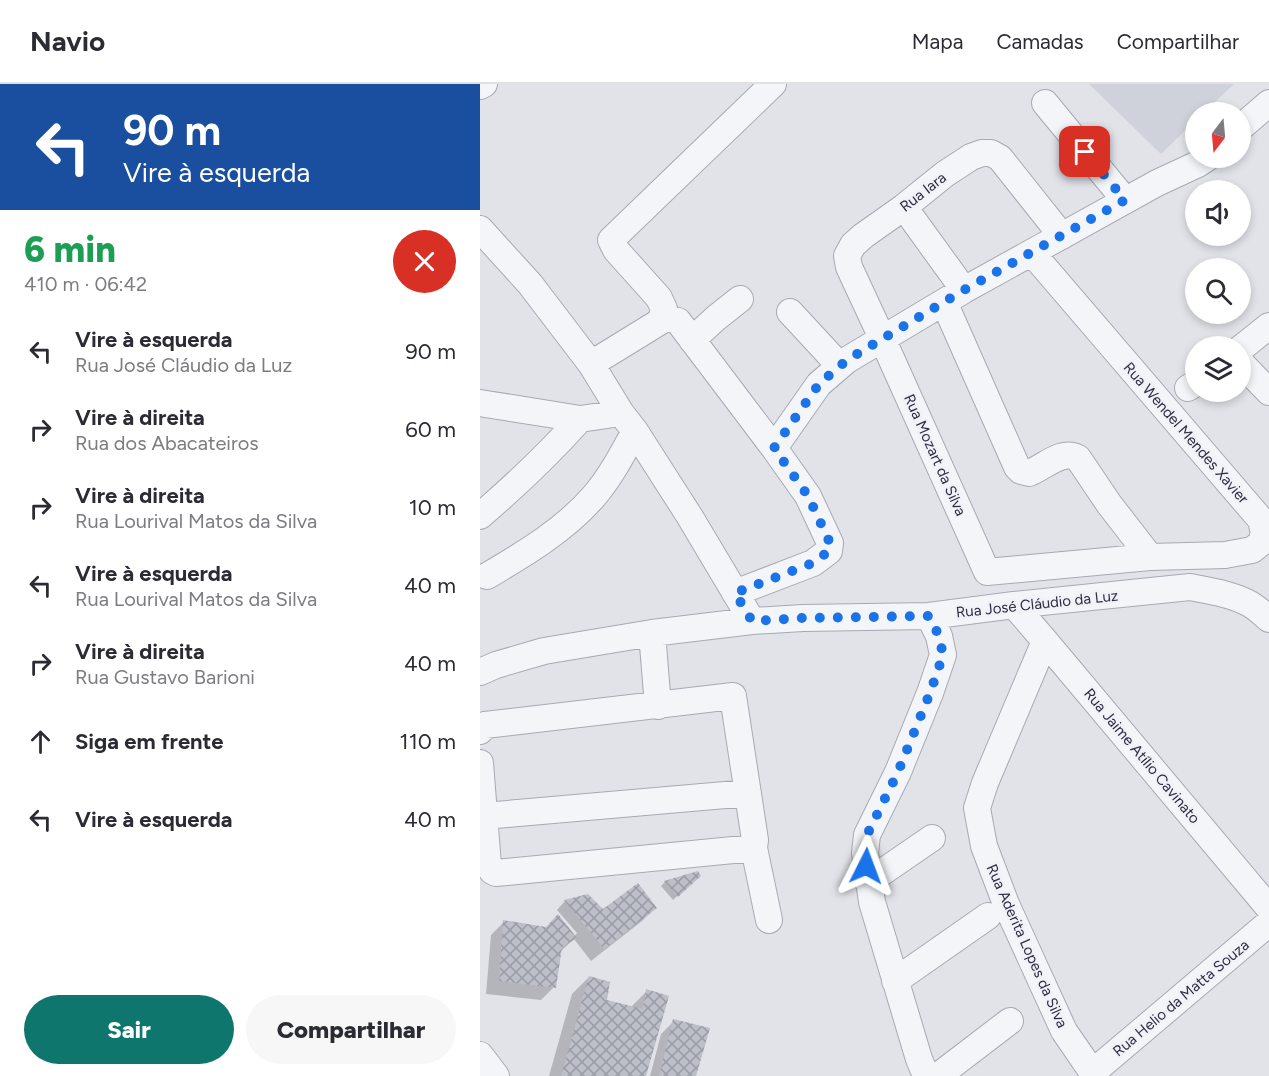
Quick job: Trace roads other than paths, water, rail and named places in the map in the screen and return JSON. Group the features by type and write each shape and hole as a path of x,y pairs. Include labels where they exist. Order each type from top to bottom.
{"street":[{"path":"480,86 484,84"},
{"path":"735,593 813,563 829,551 830,543 808,496 774,448 659,298 616,250 611,240 773,84"},
{"path":"1251,119 1269,103"},
{"path":"1045,104 1125,200"},
{"name":"Rua Iara","path":"882,338 849,267 847,256 853,245 863,236 971,157 991,153 999,158 1062,236"},
{"path":"774,448 819,384 847,360 954,296 1125,200 1187,168"},
{"path":"904,207 954,296 1017,467 1029,473 1066,455 1072,454 1078,458 1109,504 1150,557"},
{"path":"480,229 530,284 591,364 690,517 752,621"},
{"name":"Rua Wendel Mendes Xavier","path":"987,572 1150,557 1225,555 1252,550 1261,543 1264,533 1261,520 1032,253"},
{"path":"591,364 661,321 678,323 716,318 740,298"},
{"path":"790,312 840,366"},
{"path":"1251,340 1269,326"},
{"name":"Rua Mozart da Silva","path":"882,338 987,572"},
{"path":"1251,374 1269,393"},
{"path":"480,403 580,419 628,422"},
{"path":"480,516 550,452 580,419"},
{"path":"487,576 527,552 567,522 596,494 616,464 628,422"},
{"name":"Rua José Cláudio da Luz","path":"480,672 496,664 544,651 652,633 752,621 929,616 1190,587 1240,599 1252,605 1269,619"},
{"name":"Rua Jaime Atílio Cavinato","path":"1014,605 1269,908"},
{"path":"926,1076 872,902 864,854 867,835 898,772 943,655 939,636 929,616"},
{"path":"652,633 658,706"},
{"name":"Rua Aderita Lopes da Silva","path":"1046,641 985,783 977,808 984,846 1006,904 1064,1031 1094,1075"},
{"path":"480,731 485,725 733,696 755,840 754,848 770,920"},
{"path":"480,763 488,865 496,873 754,848"},
{"path":"484,816 748,793"},
{"path":"868,882 932,838"},
{"path":"896,981 988,916"},
{"name":"Rua Helio da Matta Souza","path":"1094,1075 1269,923"},
{"path":"938,1076 1010,1021"},
{"path":"480,1055 496,1076"}]}
